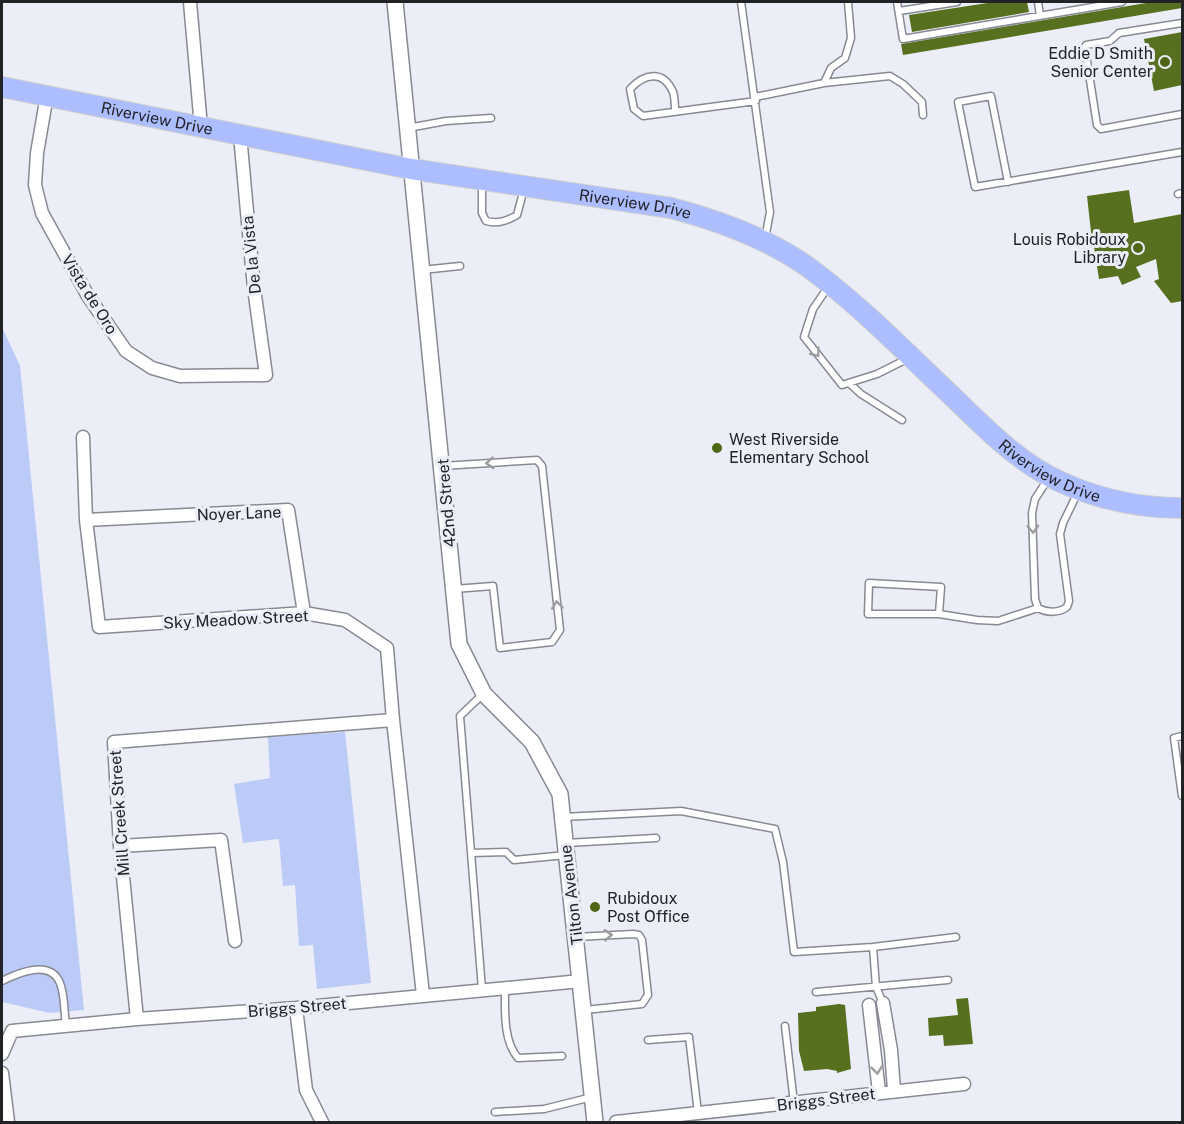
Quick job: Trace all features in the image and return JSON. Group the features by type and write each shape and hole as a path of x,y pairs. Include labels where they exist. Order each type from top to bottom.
{"main road":[{"name":"Riverview Drive","path":"2,87 411,169 671,208 711,219 765,242 809,268 830,284 999,441 1032,466 1050,476 1104,498 1152,508 1182,508"}],"street":[{"path":"190,2 201,127"},
{"name":"42nd Street","path":"395,2 459,644 484,694"},
{"name":"Vista de Oro","path":"47,95 37,153 35,186 42,213 88,297 126,351 152,368 180,376 266,375"},
{"name":"De la Vista","path":"240,135 254,288 266,375"},
{"name":"Sky Meadow Street","path":"82,437 86,520 99,627 304,613 345,621 387,648 423,995"},
{"name":"Noyer Lane","path":"86,520 288,510 304,613"},
{"name":"Tilton Avenue","path":"484,694 532,742 560,794 595,1122"},
{"name":"Mill Creek Street","path":"137,1019 120,846 114,742 393,720"},
{"path":"120,846 221,840 235,941"},
{"name":"Briggs Street","path":"2,1054 12,1031 137,1019 296,1008 581,981"},
{"path":"883,1003 894,1090"},
{"path":"869,1005 879,1092"},
{"path":"296,1008 306,1090 322,1122"},
{"path":"873,1034 888,1033"},
{"path":"2,1073 8,1122"},
{"name":"Briggs Street","path":"616,1122 964,1084"}],"lane":[{"path":"741,2 770,212 765,242"},
{"path":"824,83 831,68 845,58 851,38 848,2"},
{"path":"897,2 903,39 1122,2"},
{"path":"899,11 957,2"},
{"path":"1038,2 1040,16"},
{"path":"1182,23 1119,33 1110,41 1086,45 1085,48 1097,124 1101,129 1182,114"},
{"path":"675,112 674,94 668,83 660,78 650,76 639,79 630,89 634,109 643,116 675,112 756,99 824,83 890,76 903,84 922,102 923,115"},
{"path":"1008,182 991,96 958,102 975,187 1008,182 1182,152"},
{"path":"407,128 446,121 491,118"},
{"path":"482,179 482,213 486,221 495,223 517,215 525,185"},
{"path":"422,270 460,266"},
{"path":"830,284 813,309 804,337 842,385 878,374 910,357"},
{"path":"849,383 861,394 902,420"},
{"path":"442,466 537,460 542,466 560,630 552,642 500,648 493,586 453,589"},
{"path":"1050,476 1035,499 1032,513 1035,599 1038,608 1045,612 1063,610 1069,601 1060,534 1080,489"},
{"path":"939,614 942,587 869,583 868,614 939,614 998,621 1038,608"},
{"path":"482,990 460,717 484,694"},
{"path":"1182,736 1174,738 1182,796"},
{"path":"563,817 681,811 775,829 783,862 794,952 873,947 956,937"},
{"path":"471,853 506,852 514,860 566,849 656,838"},
{"path":"576,938 633,934 639,935 642,939 648,995 646,1001 642,1004 584,1010"},
{"path":"873,947 876,987 883,1003"},
{"path":"2,981 23,971 33,970 42,970 55,976 61,987 66,1026"},
{"path":"816,992 948,980"},
{"path":"869,1005 876,987"},
{"path":"505,988 505,1016 511,1051 518,1058 562,1056"},
{"path":"784,1026 794,1104"},
{"path":"648,1040 689,1037 699,1114"},
{"path":"495,1112 544,1108 593,1097"}],"shaded area":[{"path":"2,327 20,366 84,1010 50,1013 2,1002"},
{"path":"345,732 371,983 317,989 313,945 299,946 295,885 283,886 279,839 243,843 234,784 270,778 268,737"}],"building":[{"path":"994,2 1027,2 1029,12 912,32 909,15"},
{"path":"1152,2 1182,2 1182,8 903,55 901,44"},
{"name":"Eddie D Smith Senior Center","path":"1182,32 1182,85 1154,91 1144,39"},
{"name":"Louis Robidoux Library","path":"1129,190 1134,223 1182,214 1182,301 1171,303 1154,281 1159,279 1156,259 1136,267 1141,277 1122,285 1118,276 1099,279 1087,196"},
{"path":"968,998 973,1044 944,1046 943,1035 929,1036 928,1018 958,1015 956,999"},
{"path":"845,1005 851,1069 837,1073 837,1071 827,1069 804,1071 799,1051 798,1013 816,1011 816,1007"}],"place":[{"name":"Eddie D Smith Senior Center","path":"1165,62"},
{"name":"Louis Robidoux Library","path":"1138,248"},
{"name":"West Riverside Elementary School","path":"717,448"},
{"name":"Rubidoux Post Office","path":"595,907"}]}
